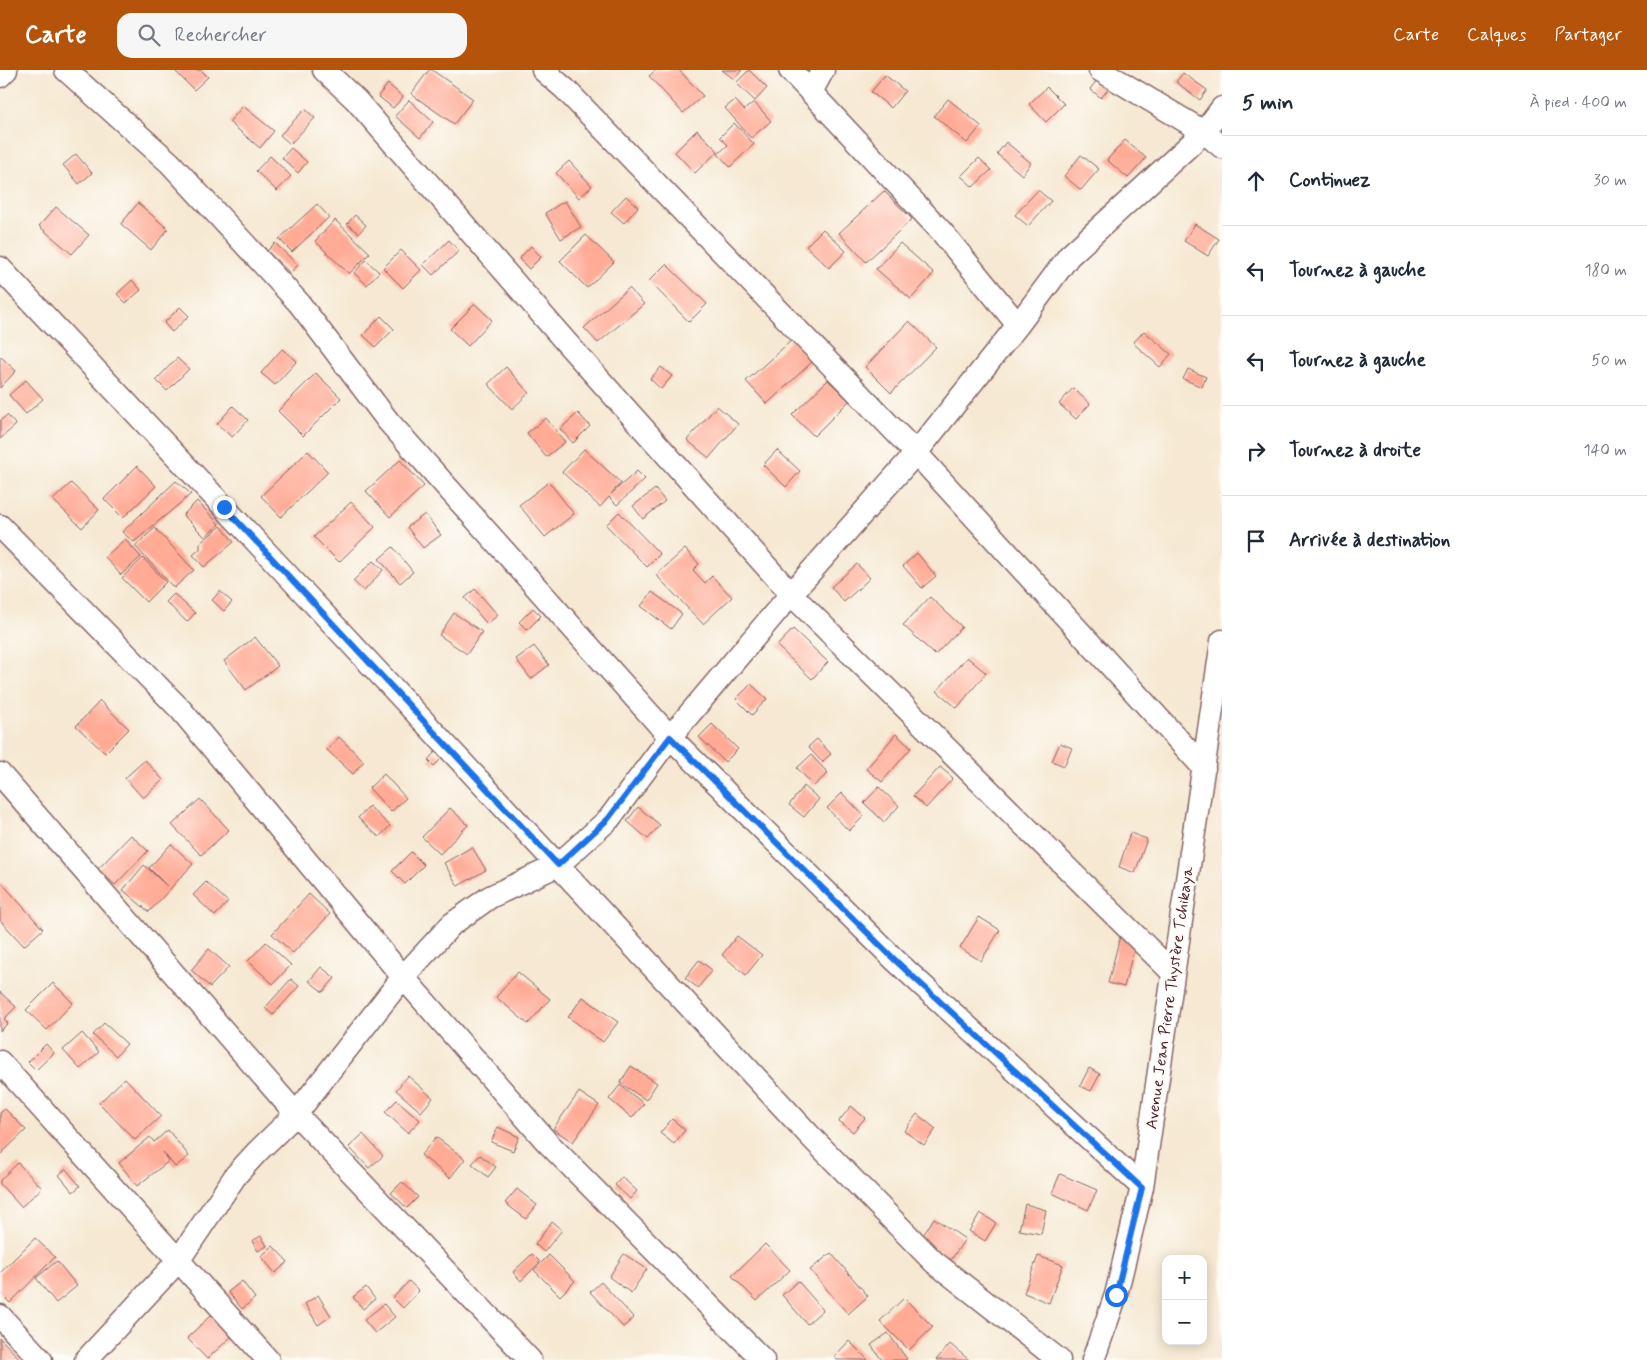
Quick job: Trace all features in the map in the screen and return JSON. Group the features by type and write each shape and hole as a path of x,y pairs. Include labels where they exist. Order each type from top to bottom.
{"street":[{"path":"0,76 6,70"},
{"path":"66,70 170,163 299,303 388,421 670,737 896,961 1142,1188"},
{"path":"324,70 356,100 791,594 1173,972"},
{"path":"543,70 565,89 916,453 1204,768"},
{"path":"790,70 941,231 1018,325"},
{"path":"811,92 823,70"},
{"path":"1100,70 1204,132 1222,147"},
{"path":"86,1360 178,1261 236,1175 296,1114 403,976 452,924 490,897 558,865 608,819 670,737 791,594 916,453 1018,325 1069,256 1204,132 1222,108"},
{"path":"0,268 812,1139 934,1262 1059,1360"},
{"path":"0,526 180,710 403,976 546,1141 763,1360"},
{"name":"Avenue Jean Pierre Thystère Tchikaya","path":"1096,1355 1116,1295 1142,1188 1222,641"},
{"path":"0,774 296,1114 530,1360"},
{"path":"0,1062 268,1360"},
{"path":"0,1316 41,1360"}],"building":[{"path":"174,70 201,70 208,77 194,90"},
{"path":"429,70 432,70 473,99 454,124 411,94"},
{"path":"656,70 679,70 703,96 683,113 649,76"},
{"path":"722,70 742,70 734,79"},
{"path":"749,70 767,88 755,101 736,83"},
{"path":"1105,70 1121,73 1101,98 1090,89"},
{"path":"1183,73 1207,90 1200,100 1176,82"},
{"path":"885,75 905,91 891,108 871,92"},
{"path":"388,84 403,97 393,108 378,96"},
{"path":"1047,87 1064,104 1046,122 1029,104"},
{"path":"948,99 981,126 967,143 934,116"},
{"path":"409,100 433,122 420,138 395,116"},
{"path":"735,100 744,110 754,102 771,121 751,138 725,108"},
{"path":"243,106 274,131 260,148 229,122"},
{"path":"305,109 315,118 290,144 280,135"},
{"path":"734,123 754,144 730,167 718,154 728,145 720,137"},
{"path":"697,130 718,151 695,173 675,152"},
{"path":"1125,140 1146,158 1128,178 1107,160"},
{"path":"1006,142 1031,163 1022,175 997,154"},
{"path":"291,148 307,162 298,173 282,158"},
{"path":"76,154 92,173 79,184 63,165"},
{"path":"1081,155 1099,169 1081,190 1064,176"},
{"path":"270,156 291,176 277,191 256,171"},
{"path":"979,158 991,170 973,187 961,176"},
{"path":"569,161 592,186 579,198 556,173"},
{"path":"1038,190 1051,201 1028,226 1015,215"},
{"path":"884,191 912,219 866,262 839,233"},
{"path":"626,196 638,207 624,223 611,212"},
{"path":"565,201 581,227 561,239 545,213"},
{"path":"138,203 168,229 151,250 121,224"},
{"path":"317,204 329,217 292,252 279,239"},
{"path":"56,207 89,235 72,254 39,226"},
{"path":"355,215 366,225 359,233 347,224"},
{"path":"335,220 370,253 349,274 315,241"},
{"path":"1195,224 1219,239 1208,256 1184,241"},
{"path":"823,229 846,251 829,268 806,246"},
{"path":"586,235 614,262 587,288 560,261"},
{"path":"449,240 459,251 433,275 423,265"},
{"path":"275,243 298,265 290,273 267,251"},
{"path":"900,243 934,273 911,299 876,269"},
{"path":"531,246 541,257 529,269 519,259"},
{"path":"401,250 421,270 403,288 383,268"},
{"path":"366,260 379,272 367,285 354,273"},
{"path":"666,264 707,304 689,322 649,281"},
{"path":"132,280 141,290 126,303 117,294"},
{"path":"629,288 644,304 598,343 584,328"},
{"path":"475,304 492,320 468,346 450,329"},
{"path":"180,307 189,316 172,332 164,323"},
{"path":"381,316 394,329 376,347 363,335"},
{"path":"909,321 936,347 891,393 865,367"},
{"path":"1144,331 1171,354 1160,367 1133,343"},
{"path":"793,339 813,361 767,404 746,381"},
{"path":"282,349 297,361 275,385 261,373"},
{"path":"0,356 16,371 0,388"},
{"path":"177,358 189,369 167,391 156,380"},
{"path":"506,367 529,393 512,409 488,384"},
{"path":"661,367 672,376 661,389 650,379"},
{"path":"1188,369 1206,377 1202,387 1183,379"},
{"path":"316,373 341,398 303,436 278,411"},
{"path":"26,380 43,399 26,414 9,395"},
{"path":"828,380 849,401 814,436 792,415"},
{"path":"1073,388 1090,404 1076,419 1059,404"},
{"path":"233,406 248,420 232,437 217,424"},
{"path":"717,406 738,424 709,458 687,440"},
{"path":"578,413 590,426 573,443 560,429"},
{"path":"7,415 16,425 0,439 0,421"},
{"path":"546,418 565,442 546,457 527,433"},
{"path":"584,449 621,483 611,494 637,471 645,479 617,505 609,497 600,507 562,472"},
{"path":"777,450 800,471 786,487 763,465"},
{"path":"308,451 328,472 281,517 261,496"},
{"path":"400,460 424,486 390,517 366,491"},
{"path":"137,466 156,486 123,518 104,499"},
{"path":"176,481 191,494 134,542 122,532"},
{"path":"549,482 574,514 545,537 519,505"},
{"path":"71,483 99,510 82,528 53,500"},
{"path":"655,489 665,501 643,519 633,506"},
{"path":"197,501 219,524 205,537 183,515"},
{"path":"351,502 375,527 339,562 314,537"},
{"path":"619,512 660,554 647,567 606,525"},
{"path":"425,514 441,535 423,548 407,527"},
{"path":"221,526 234,542 204,567 193,555 200,549 200,543"},
{"path":"155,528 194,570 174,588 135,546"},
{"path":"125,539 141,557 121,575 105,557"},
{"path":"393,547 413,572 400,583 379,559"},
{"path":"685,549 699,564 693,570 705,583 712,576 732,597 703,624 656,575"},
{"path":"917,553 936,576 922,588 903,566"},
{"path":"143,558 166,582 146,602 122,578"},
{"path":"373,561 383,570 364,591 353,581"},
{"path":"857,564 870,578 844,602 831,587"},
{"path":"475,589 498,615 487,624 465,598"},
{"path":"220,591 232,602 224,611 212,600"},
{"path":"652,592 682,614 671,629 641,606"},
{"path":"174,594 195,613 187,622 166,602"},
{"path":"930,597 962,627 935,655 903,625"},
{"path":"533,608 541,616 527,630 519,622"},
{"path":"454,613 482,632 467,654 439,635"},
{"path":"793,629 828,662 812,679 777,646"},
{"path":"255,637 278,666 246,690 224,661"},
{"path":"534,646 549,665 531,679 516,659"},
{"path":"967,657 986,673 957,708 937,691"},
{"path":"751,684 767,699 752,715 736,699"},
{"path":"100,701 129,729 105,753 76,726"},
{"path":"712,724 738,749 725,762 699,737"},
{"path":"896,734 911,748 882,782 866,769"},
{"path":"339,737 364,761 353,774 327,750"},
{"path":"817,739 831,754 822,762 808,747"},
{"path":"1060,743 1072,748 1064,766 1052,761"},
{"path":"435,752 442,758 434,766 428,760"},
{"path":"811,755 828,773 814,786 797,768"},
{"path":"145,760 163,780 143,798 125,778"},
{"path":"940,767 953,778 926,808 913,796"},
{"path":"384,774 406,798 391,812 369,788"},
{"path":"804,786 819,799 804,817 789,805"},
{"path":"879,787 899,806 884,822 864,803"},
{"path":"842,793 864,816 849,831 827,808"},
{"path":"200,799 229,830 201,855 172,825"},
{"path":"369,806 390,826 379,837 358,818"},
{"path":"638,807 660,825 648,839 627,821"},
{"path":"450,808 468,825 440,854 422,837"},
{"path":"1130,833 1147,839 1135,873 1119,867"},
{"path":"131,835 148,851 115,885 98,869"},
{"path":"171,844 193,864 149,912 123,890 144,865 167,886 149,868"},
{"path":"472,847 486,870 458,886 444,863"},
{"path":"411,852 424,865 405,884 392,871"},
{"path":"0,881 43,929 24,946 0,920"},
{"path":"206,882 228,902 215,916 193,895"},
{"path":"309,894 330,914 293,953 272,934"},
{"path":"979,917 1000,930 981,961 960,948"},
{"path":"1121,933 1137,937 1124,987 1108,983"},
{"path":"737,936 762,955 746,975 722,955"},
{"path":"266,942 291,965 273,984 248,961"},
{"path":"209,949 229,967 210,987 191,970"},
{"path":"699,960 712,970 698,988 685,978"},
{"path":"321,967 335,978 323,992 309,981"},
{"path":"518,972 550,999 528,1024 496,997"},
{"path":"291,979 299,986 273,1015 265,1008"},
{"path":"53,983 73,1003 47,1030 26,1010"},
{"path":"0,992 16,1007 4,1019 8,1023 0,1031"},
{"path":"583,997 618,1022 603,1042 568,1017"},
{"path":"104,1023 127,1044 116,1056 93,1035"},
{"path":"82,1033 99,1052 80,1069 63,1050"},
{"path":"46,1044 54,1053 36,1070 28,1062"},
{"path":"631,1066 657,1083 646,1100 620,1083"},
{"path":"1089,1068 1100,1074 1091,1091 1080,1086"},
{"path":"408,1076 433,1098 421,1112 396,1090"},
{"path":"125,1078 161,1116 135,1140 99,1103"},
{"path":"620,1085 644,1104 632,1118 609,1099"},
{"path":"579,1092 599,1105 573,1142 553,1129"},
{"path":"397,1100 420,1120 408,1133 385,1112"},
{"path":"851,1106 865,1118 853,1132 839,1121"},
{"path":"5,1109 26,1130 0,1155 0,1113"},
{"path":"917,1114 936,1129 924,1145 904,1131"},
{"path":"672,1119 685,1130 674,1144 660,1133"},
{"path":"498,1127 519,1137 513,1151 491,1142"},
{"path":"168,1130 189,1156 175,1167 163,1152 169,1161 137,1186 119,1163 150,1137 154,1142"},
{"path":"363,1134 383,1156 369,1168 349,1147"},
{"path":"436,1137 465,1159 450,1178 421,1155"},
{"path":"480,1155 496,1167 488,1177 472,1164"},
{"path":"18,1163 42,1188 21,1207 0,1184 0,1180"},
{"path":"66,1169 80,1186 73,1192 59,1175"},
{"path":"1060,1174 1097,1190 1088,1210 1052,1193"},
{"path":"622,1177 637,1191 630,1199 615,1185"},
{"path":"402,1182 418,1197 407,1208 391,1193"},
{"path":"517,1189 537,1205 526,1219 505,1203"},
{"path":"1025,1204 1046,1210 1041,1234 1019,1230"},
{"path":"980,1213 996,1223 985,1241 969,1231"},
{"path":"934,1218 965,1239 951,1260 921,1239"},
{"path":"552,1222 562,1230 544,1252 535,1244"},
{"path":"261,1236 267,1246 258,1251 252,1241"},
{"path":"35,1238 55,1257 10,1303 0,1293 0,1273"},
{"path":"765,1244 790,1270 757,1301 732,1276"},
{"path":"273,1246 288,1262 275,1273 261,1256"},
{"path":"831,1253 868,1296 848,1314 810,1270"},
{"path":"532,1254 540,1262 521,1281 513,1272"},
{"path":"624,1254 647,1269 631,1293 609,1277"},
{"path":"549,1255 575,1281 560,1296 534,1270"},
{"path":"1038,1256 1063,1265 1049,1303 1024,1293"},
{"path":"57,1261 77,1286 56,1303 36,1278"},
{"path":"242,1281 255,1298 242,1309 228,1292"},
{"path":"409,1281 419,1291 403,1308 393,1298"},
{"path":"798,1281 823,1310 807,1324 782,1295"},
{"path":"601,1282 634,1318 623,1327 590,1292"},
{"path":"366,1287 375,1299 363,1309 353,1297"},
{"path":"318,1295 331,1316 318,1325 305,1304"},
{"path":"904,1298 933,1327 909,1350 880,1321"},
{"path":"384,1304 395,1317 375,1333 364,1320"},
{"path":"211,1315 232,1336 207,1359 187,1338"},
{"path":"888,1333 907,1359 882,1360 871,1345"},
{"path":"0,1338 21,1360 0,1360"},
{"path":"849,1341 868,1360 837,1360 834,1357"},
{"path":"950,1344 969,1360 936,1360"}],"route":[{"path":"224,507 558,865 608,819 670,737 896,961 1142,1188 1116,1295"}]}
